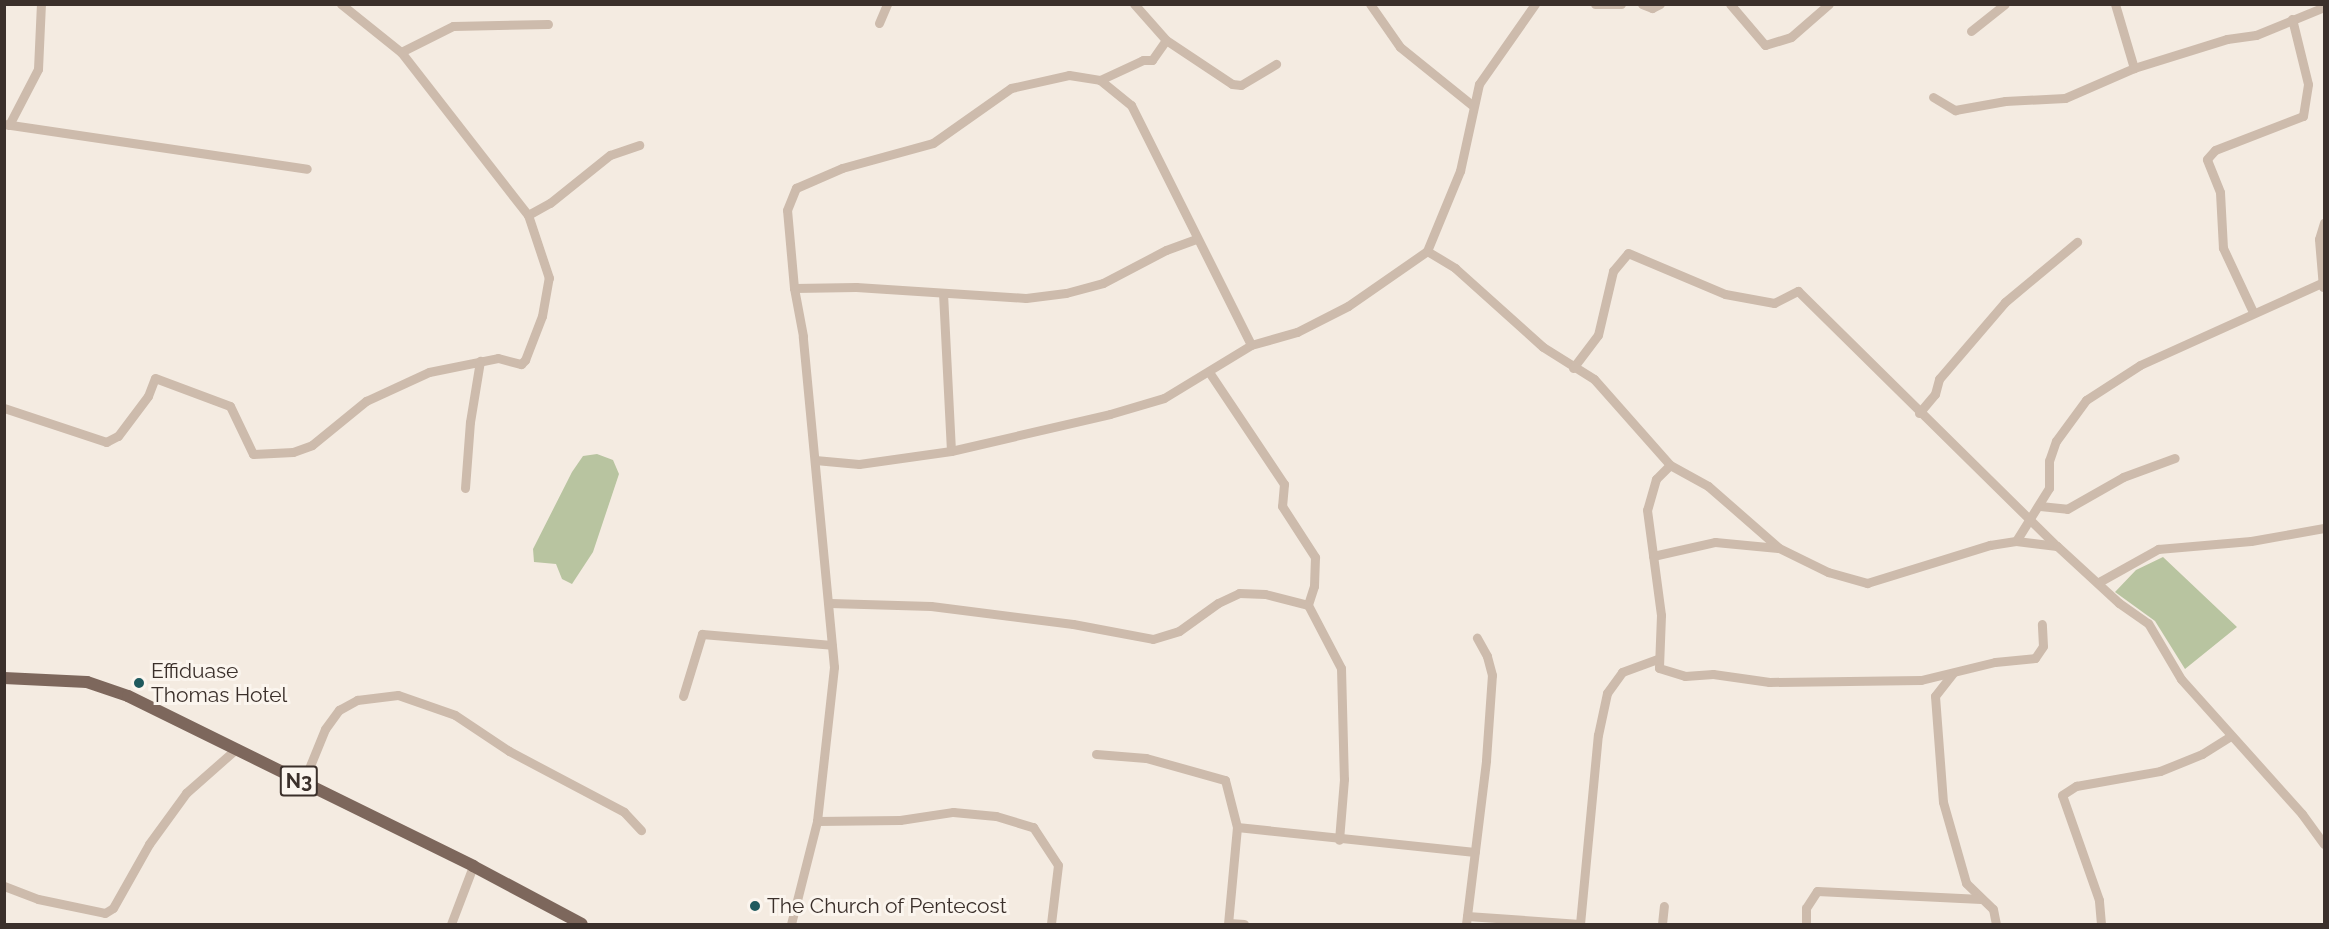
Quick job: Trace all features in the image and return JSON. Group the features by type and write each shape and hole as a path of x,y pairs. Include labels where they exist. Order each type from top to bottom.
{"main road":[{"name":"N3","path":"4,678 87,682 128,696 237,747 303,783 473,866 582,924"}],"street":[{"path":"41,4 38,69 7,125 308,169"},
{"path":"4,408 106,442 118,436 148,396 153,380 160,379 230,406 248,449 261,456 312,445 389,388 429,372 498,358 521,364 542,316 549,278 528,215 401,52 341,4"},
{"path":"879,23 887,4"},
{"path":"1134,4 1166,40 1232,84 1241,85 1276,64"},
{"path":"1370,4 1400,47 1472,105"},
{"path":"1594,4 1621,4"},
{"path":"1642,4 1652,8 1660,4"},
{"path":"1730,4 1765,45 1791,37 1828,4"},
{"path":"1971,32 2005,4"},
{"path":"2115,4 2134,68"},
{"path":"815,460 859,464 951,451 1050,431 1164,398 1251,345 1297,332 1348,306 1427,251 1460,171 1470,137 1472,105 1479,84 1516,36 1534,5"},
{"path":"1933,97 1955,110 2005,101 2065,98 2134,68 2227,39 2256,35 2325,7"},
{"path":"2253,312 2223,248 2220,192 2207,159 2215,150 2303,116 2308,84 2292,19"},
{"path":"401,52 453,26 548,24"},
{"path":"1100,80 1143,60 1152,60 1166,40"},
{"path":"791,924 817,821 834,667 830,603 803,336 794,288 787,210 796,188 842,168 933,143 1011,88 1069,75 1100,80 1131,105 1251,345"},
{"path":"528,215 550,203 610,155 639,145"},
{"path":"2016,541 2040,506 2049,488 2049,461 2056,441 2086,400 2140,365 2159,360 2253,312 2323,285 2319,239 2325,223"},
{"path":"794,288 856,287 1026,298 1066,293 1102,283 1166,250 1196,239"},
{"path":"1919,412 1935,394 1939,379 2005,302 2077,242"},
{"path":"1427,251 1455,268 1536,341 1573,368 1594,379 1621,405 1671,465 1708,486 1779,548 1828,572 1867,583 1955,553 2016,541 2058,546"},
{"path":"1573,368 1598,336 1613,271 1628,253 1725,294 1774,303 1798,291 1919,412 2031,516 2058,546 2119,603 2148,623 2181,679 2229,737 2265,772 2325,844"},
{"path":"943,293 951,451"},
{"path":"465,488 470,422 480,361"},
{"path":"1209,372 1284,484 1282,506 1315,557 1314,586 1308,605 1341,668 1344,768 1339,840"},
{"path":"2040,506 2067,509 2123,477 2175,458"},
{"path":"1671,465 1656,479 1649,496 1647,528 1661,615 1657,659 1659,668 1669,674 1685,676 1713,674 1769,682 1921,680 1995,662 2035,658 2043,646 2042,624"},
{"path":"2099,582 2158,549 2251,541 2325,528"},
{"path":"1653,556 1715,542 1779,548"},
{"path":"830,603 931,606 1073,624 1153,639 1179,631 1218,603 1239,593 1265,594 1308,605"},
{"path":"683,696 702,634 832,645"},
{"path":"1477,638 1487,656 1492,675 1467,920 1580,924 1598,735 1607,693 1622,672 1657,659"},
{"path":"1935,696 1953,673"},
{"path":"1921,680 1935,696 1937,764 1948,834 1966,883 1993,909 1996,924"},
{"path":"303,783 325,729 339,710 357,700 398,695 455,715 509,751 624,812 641,830"},
{"path":"2102,924 2099,900 2062,795 2076,786 2160,771 2202,754 2229,737"},
{"path":"4,886 38,899 105,913 113,908 149,844 186,793 237,747"},
{"path":"1096,754 1146,758 1225,780 1237,827 1228,924 1244,924"},
{"path":"817,821 900,820 953,812 996,816 1033,827 1058,865 1051,924"},
{"path":"1237,827 1339,840 1475,852"},
{"path":"451,924 473,866"},
{"path":"1806,924 1806,908 1817,891 1981,899"},
{"path":"1662,924 1664,906"}],"green space":[{"path":"597,454 613,460 619,474 593,552 572,584 562,579 556,564 534,562 533,549 572,472 583,456"},
{"path":"2163,557 2237,627 2185,669 2155,621 2115,592 2136,570"}],"place":[{"name":"Effiduase Thomas Hotel","path":"139,683"},
{"name":"The Church of Pentecost","path":"755,906"}]}
